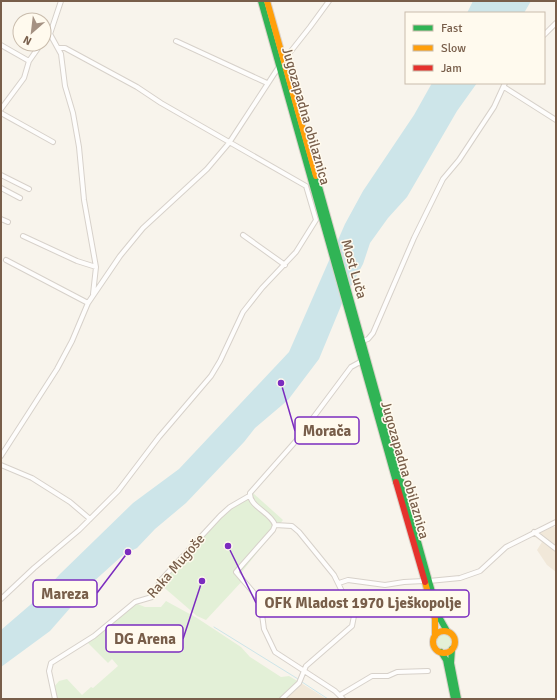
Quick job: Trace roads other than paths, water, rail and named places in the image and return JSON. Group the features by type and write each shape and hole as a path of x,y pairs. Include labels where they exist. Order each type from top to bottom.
{"main road":[{"name":"Jugozapadna obilaznica","path":"261,1 281,63 330,236"},
{"name":"Jugozapadna obilaznica","path":"266,1 281,63"},
{"name":"Most Luča","path":"330,236 351,311"},
{"name":"Jugozapadna obilaznica","path":"351,311 362,341 427,581 435,619 436,628 434,636"},
{"name":"Jugozapadna obilaznica","path":"351,311 362,361 427,581 441,621 448,631"},
{"path":"454,699 446,660 433,644 434,636 440,631 448,631 454,639 451,661 458,699"},
{"path":"441,652 447,652 452,649"}],"street":[{"path":"52,30 61,1"},
{"path":"1,456 60,364 93,295 138,233 207,169 229,143 281,63 329,1"},
{"path":"545,34 556,23"},
{"path":"52,39 58,48 79,147 84,200 96,267 93,295"},
{"path":"176,41 267,83"},
{"path":"1,45 29,61"},
{"path":"1,600 34,568 90,519 118,491 159,437 207,380 220,361 243,312 262,288 285,265 316,224 316,215 309,189 274,166 229,143 160,103 137,87 65,48 58,48"},
{"path":"1,109 24,78 29,61 35,52"},
{"path":"362,341 368,339 372,333 414,238 443,179 464,152 494,107 504,85 556,120"},
{"path":"1,114 53,142"},
{"path":"1,175 29,189"},
{"path":"1,188 20,198"},
{"path":"1,219 8,222"},
{"path":"243,235 285,265"},
{"path":"23,236 77,261 96,267"},
{"path":"6,260 88,303"},
{"path":"275,525 271,518 252,501 249,496 253,488 295,442 351,367 362,361"},
{"path":"1,465 32,478 70,502 90,519"},
{"name":"Raka Mugoše","path":"55,699 49,671 51,663 97,634 135,602 152,597 161,580 220,516 230,507 249,496"},
{"path":"339,583 348,580 385,585 404,582 460,578 480,571 506,547 556,522"},
{"path":"275,525 264,541 236,572 260,600 264,629 275,652 341,697 372,676 388,676 397,672 428,671"},
{"path":"275,525 290,525 299,532 339,583 353,612 353,623 306,666 300,681 282,699"},
{"path":"534,532 556,549"}],"water":[{"path":"473,1 531,1 525,12 468,12"},
{"path":"431,84 476,84 457,111 407,197 388,218 370,243 363,264 343,301 319,359 288,400 255,428 244,442 186,503 155,529 137,548 123,555 92,583 50,631 1,667 1,630 37,599 60,574 133,503 179,469 289,352 345,224 363,191 414,115"}],"waterway":[{"path":"214,627 298,679"},
{"path":"302,682 328,699"}],"place":[{"name":"Morača","path":"281,383"},
{"name":"OFK Mladost 1970 Lješkopolje","path":"228,546"},
{"name":"Mareza","path":"128,552"},
{"name":"DG Arena","path":"202,581"}]}
